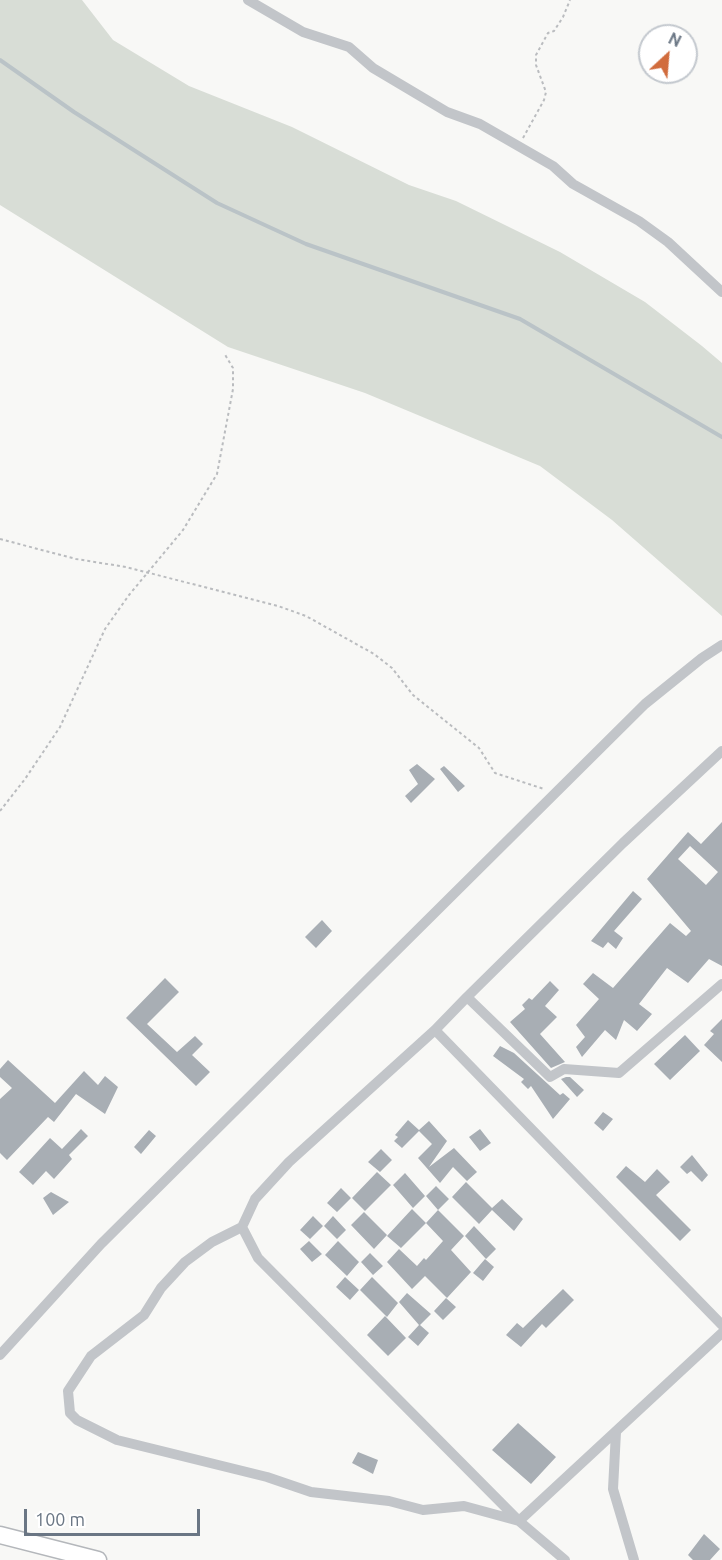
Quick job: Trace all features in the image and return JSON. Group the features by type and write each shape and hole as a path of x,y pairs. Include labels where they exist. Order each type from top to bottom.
{"main road":[{"path":"0,1535 98,1560"}],"street":[{"path":"248,0 303,32 349,47 373,68 447,112 480,124 554,166 573,184 639,221 668,242 722,292"},
{"path":"0,1354 101,1244 645,704 722,645"},
{"path":"519,1521 464,1506 423,1510 389,1501 311,1492 267,1477 257,1477 117,1440 77,1420 70,1413 68,1391 91,1356 144,1315 161,1288 185,1262 212,1242 242,1227 255,1199 289,1162 435,1030 623,843 722,751"},
{"path":"467,997 550,1077 564,1069 619,1073 722,984"},
{"path":"435,1030 722,1325"},
{"path":"242,1227 258,1258 519,1521 565,1560"},
{"path":"519,1521 722,1333"},
{"path":"616,1432 613,1489 634,1560"}],"path":[{"path":"518,146 544,100 546,92 536,65 536,55 549,33 554,31 563,17 570,0"},
{"path":"0,811 60,727 105,629 129,595 150,573 183,530 217,474 233,389 233,368 224,353"},
{"path":"0,539 76,560 150,573 306,616 374,654 392,668 413,695 479,748 495,773 556,792"}],"shaded area":[{"path":"0,0 82,0 113,40 189,86 292,127 409,185 456,201 560,252 645,302 722,363 722,616 612,520 540,466 365,393 228,347 0,205"}],"building":[{"path":"417,764 435,779 411,803 405,796 418,784 409,770"},
{"path":"444,766 465,786 458,792 440,769"},
{"path":"722,822 722,966 709,959 688,983 667,968 639,1004 652,1014 637,1031 624,1020 616,1040 605,1030 582,1057 576,1047 585,1037 576,1025 599,999 583,984 593,973 613,988 670,923 686,936 691,931 647,879 688,832 701,844","holes":["690,846 718,872 706,885 678,859"]},
{"path":"633,891 642,899 614,931 623,938 616,949 608,942 603,948 591,941"},
{"path":"322,920 332,931 316,948 305,937"},
{"path":"165,978 179,992 147,1024 177,1052 195,1036 203,1044 192,1055 210,1072 196,1086 126,1018"},
{"path":"550,981 559,990 545,1006 557,1017 540,1034 565,1062 551,1068 510,1022 525,1009 522,1005 529,998 532,1000"},
{"path":"722,1019 722,1062 704,1045 714,1034 710,1031"},
{"path":"685,1035 700,1051 670,1080 654,1064"},
{"path":"500,1046 514,1053 560,1095 563,1093 570,1099 553,1119 531,1086 528,1089 521,1082 524,1079 493,1056"},
{"path":"8,1060 55,1103 84,1071 98,1085 105,1076 118,1087 105,1114 76,1094 54,1122 48,1117 7,1160 0,1153 0,1099 12,1088 0,1077 0,1069"},
{"path":"570,1077 584,1090 577,1097 561,1079"},
{"path":"603,1112 613,1119 603,1131 594,1123"},
{"path":"408,1120 419,1130 429,1121 447,1141 429,1167 454,1148 477,1172 467,1181 453,1167 440,1183 418,1158 432,1144 419,1131 402,1148 394,1141 398,1137 395,1135"},
{"path":"81,1129 88,1136 69,1155 72,1159 54,1179 46,1171 33,1185 19,1172 50,1138 62,1149"},
{"path":"480,1129 491,1143 480,1151 469,1137"},
{"path":"149,1130 156,1136 141,1154 134,1147"},
{"path":"381,1149 392,1160 380,1172 368,1162"},
{"path":"692,1155 708,1175 702,1182 691,1171 687,1174 680,1167"},
{"path":"626,1166 645,1182 657,1169 670,1182 656,1195 691,1230 680,1241 616,1177"},
{"path":"377,1172 391,1185 365,1211 352,1198"},
{"path":"405,1173 425,1196 413,1208 393,1185"},
{"path":"466,1182 492,1208 502,1199 523,1219 514,1231 492,1210 479,1224 452,1197"},
{"path":"436,1186 449,1199 438,1210 426,1196"},
{"path":"341,1188 351,1198 337,1212 327,1203"},
{"path":"51,1192 69,1202 53,1215 43,1198"},
{"path":"412,1209 426,1223 401,1248 387,1236"},
{"path":"438,1210 464,1236 451,1250 471,1272 447,1298 425,1276 412,1289 387,1262 399,1249 417,1266 424,1258 426,1260 443,1241 426,1223"},
{"path":"364,1212 387,1235 374,1249 351,1225"},
{"path":"313,1216 323,1226 310,1239 300,1230"},
{"path":"333,1216 346,1230 337,1239 324,1226"},
{"path":"474,1226 496,1249 486,1259 465,1236"},
{"path":"309,1241 322,1254 312,1262 300,1249"},
{"path":"338,1241 359,1262 347,1276 325,1255"},
{"path":"370,1253 383,1266 373,1275 361,1262"},
{"path":"485,1259 494,1267 483,1281 473,1273"},
{"path":"345,1277 359,1290 350,1300 336,1287"},
{"path":"372,1277 398,1303 387,1317 360,1290"},
{"path":"563,1289 574,1300 546,1328 542,1324 521,1347 506,1335 517,1323 523,1328"},
{"path":"407,1293 431,1314 420,1325 429,1333 418,1346 408,1337 419,1325 399,1302"},
{"path":"446,1298 456,1307 443,1320 434,1311"},
{"path":"385,1316 406,1338 388,1356 367,1335"},
{"path":"518,1423 556,1457 531,1484 492,1450"},
{"path":"358,1452 378,1460 373,1474 352,1463"},
{"path":"704,1534 720,1549 710,1560 693,1560 688,1555"}],"waterway":[{"path":"0,60 74,112 217,203 306,244 520,319 722,437"}]}
